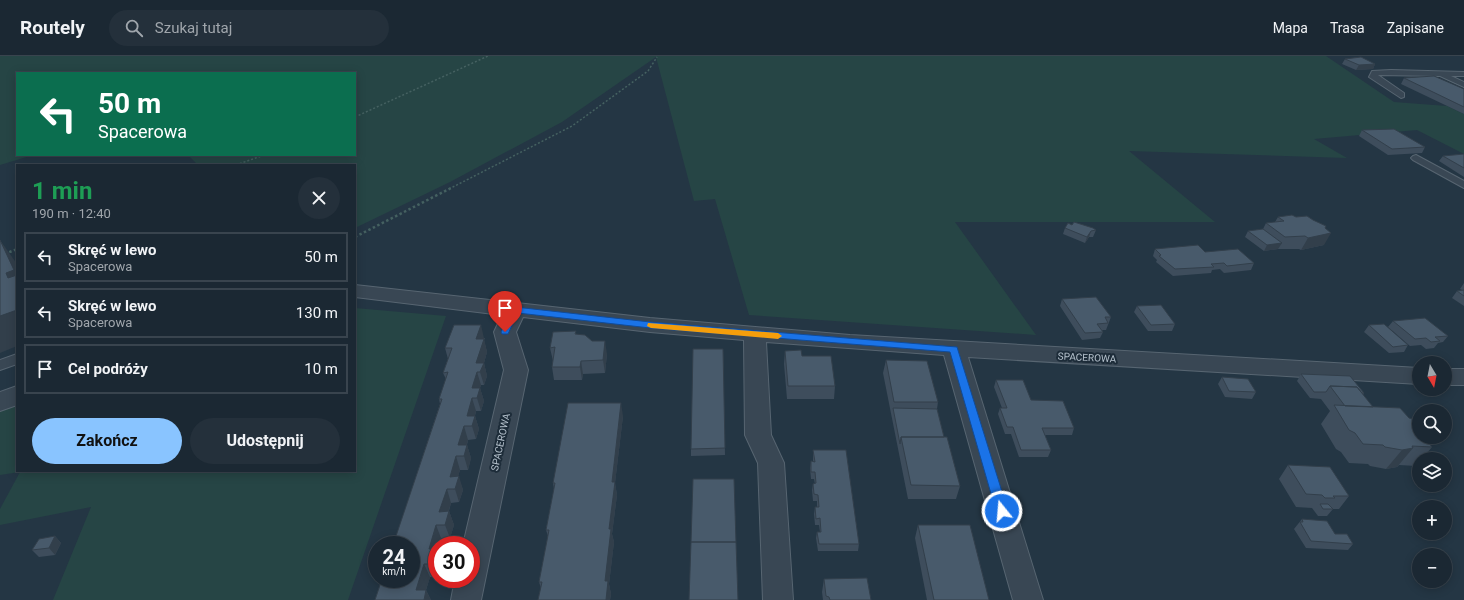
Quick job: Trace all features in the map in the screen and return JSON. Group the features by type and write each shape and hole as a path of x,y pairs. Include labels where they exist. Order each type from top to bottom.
{"street":[{"name":"SPACEROWA","path":"356,291 650,325 755,334 954,349 1412,376"},
{"name":"SPACEROWA","path":"480,536 516,370 505,332 515,310"},
{"path":"755,334 758,435 771,463 778,600"},
{"path":"954,349 1028,600"},
{"path":"1452,377 1464,377"},
{"path":"0,402 16,395"},
{"path":"466,600 468,588"}],"lane":[{"path":"1401,95 1374,77 1375,73 1464,74"},
{"path":"1438,74 1464,85"},
{"path":"1416,158 1464,185"},
{"path":"0,365 16,358"}],"path":[{"path":"356,117 488,56"},
{"path":"356,236 572,126 648,72 657,57"},
{"path":"239,164 261,156"},
{"path":"0,256 16,249"}],"green space":[{"path":"0,56 1326,56 1394,102 1447,106 1464,114 1464,154 1417,130 1314,139 1347,158 1129,151 1215,222 955,222 1036,335 749,315 715,199 694,201 656,57 562,122 450,182 356,228 356,164 197,164 189,156 356,156 356,72 16,72 16,156 30,156 0,165"},
{"path":"356,308 446,316 370,536 368,536 368,542 348,600 53,600 91,507 0,525 0,509 20,472 356,472"},
{"path":"16,399 16,472 20,472 0,475 0,406"}],"building":[{"path":"1361,57 1375,64 1359,65 1345,59"},
{"path":"1434,76 1464,89 1464,107 1404,78"},
{"path":"1394,129 1425,147 1392,149 1362,130"},
{"path":"1464,154 1464,168 1443,156"},
{"path":"1292,215 1296,217 1307,216 1326,226 1325,228 1331,233 1308,238 1305,236 1285,237 1266,223 1284,221 1278,217"},
{"path":"1074,222 1096,230 1091,231 1087,237 1065,228 1068,223 1072,225"},
{"path":"1263,229 1282,243 1267,245 1248,231"},
{"path":"0,240 14,270 6,273 8,278 16,275 16,310 0,316"},
{"path":"1198,245 1205,252 1238,249 1254,263 1227,266 1224,263 1211,264 1214,267 1175,269 1159,256 1161,255 1155,249"},
{"path":"1464,290 1464,296 1457,291"},
{"path":"1096,297 1111,317 1105,317 1108,323 1097,324 1103,332 1085,333 1062,299"},
{"path":"1161,305 1175,324 1151,325 1137,306"},
{"path":"1425,318 1448,336 1435,337 1440,341 1431,342 1426,338 1415,339 1393,321"},
{"path":"1384,324 1408,345 1393,347 1369,325"},
{"path":"454,325 481,325 476,339 484,339 476,363 484,363 480,372 477,372 472,388 480,388 477,398 472,398 467,416 475,416 472,426 464,426 458,445 467,445 464,456 456,456 450,477 459,476 455,489 447,489 439,512 449,511 445,525 436,525 433,536 428,536 428,564 424,564 420,577 420,536 396,536 442,399 439,399 448,372 443,373 452,348 445,348"},
{"path":"576,331 575,334 585,335 592,341 605,341 603,360 581,361 580,367 552,367 555,347 550,348 553,332"},
{"path":"693,349 723,349 725,448 691,449"},
{"path":"801,350 802,356 831,356 835,386 788,386 785,351"},
{"path":"886,360 927,361 938,402 894,402"},
{"path":"1301,374 1350,376 1364,393 1362,393 1357,387 1330,386 1326,392 1314,392"},
{"path":"1222,377 1248,379 1256,392 1229,391"},
{"path":"996,380 1023,380 1031,400 1063,401 1074,428 1042,428 1051,450 1021,450 1013,427 1007,427 1000,408 1007,408"},
{"path":"1330,386 1357,387 1373,407 1345,406"},
{"path":"568,403 621,403 612,482 615,482 609,529 611,529 605,581 608,581 606,600 538,600 542,582 539,582 549,530 546,530 555,483 553,483"},
{"path":"1334,405 1400,408 1409,418 1412,419 1412,444 1430,444 1432,447 1412,446 1413,448 1402,450 1385,447 1383,445 1363,444 1355,433 1349,430"},
{"path":"893,408 937,409 944,437 901,437 900,444"},
{"path":"901,437 947,437 960,486 911,485"},
{"path":"813,450 846,450 859,544 819,544 817,532 821,532 820,518 816,519 815,507 819,507 818,495 814,494 813,484 816,483 815,472 811,472 811,461 815,462"},
{"path":"1288,465 1330,467 1349,496 1333,496 1335,498 1325,498 1322,495 1306,494"},
{"path":"693,479 734,479 736,542 691,542"},
{"path":"1320,504 1328,504 1333,509 1323,509"},
{"path":"1302,519 1327,521 1335,534 1347,534 1353,544 1311,541 1300,522 1303,522"},
{"path":"918,525 970,525 989,600 934,600"},
{"path":"55,536 49,548 32,550 39,539"},
{"path":"691,542 736,542 738,600 689,600"},
{"path":"867,578 871,600 830,600 829,597 826,596 824,579"},
{"path":"379,588 417,588 416,590 426,590 424,600 375,600"}],"slow traffic":[{"path":"651,326 778,336"}],"route":[{"path":"505,332 515,310 650,325 850,342 954,349 1002,511"}]}
